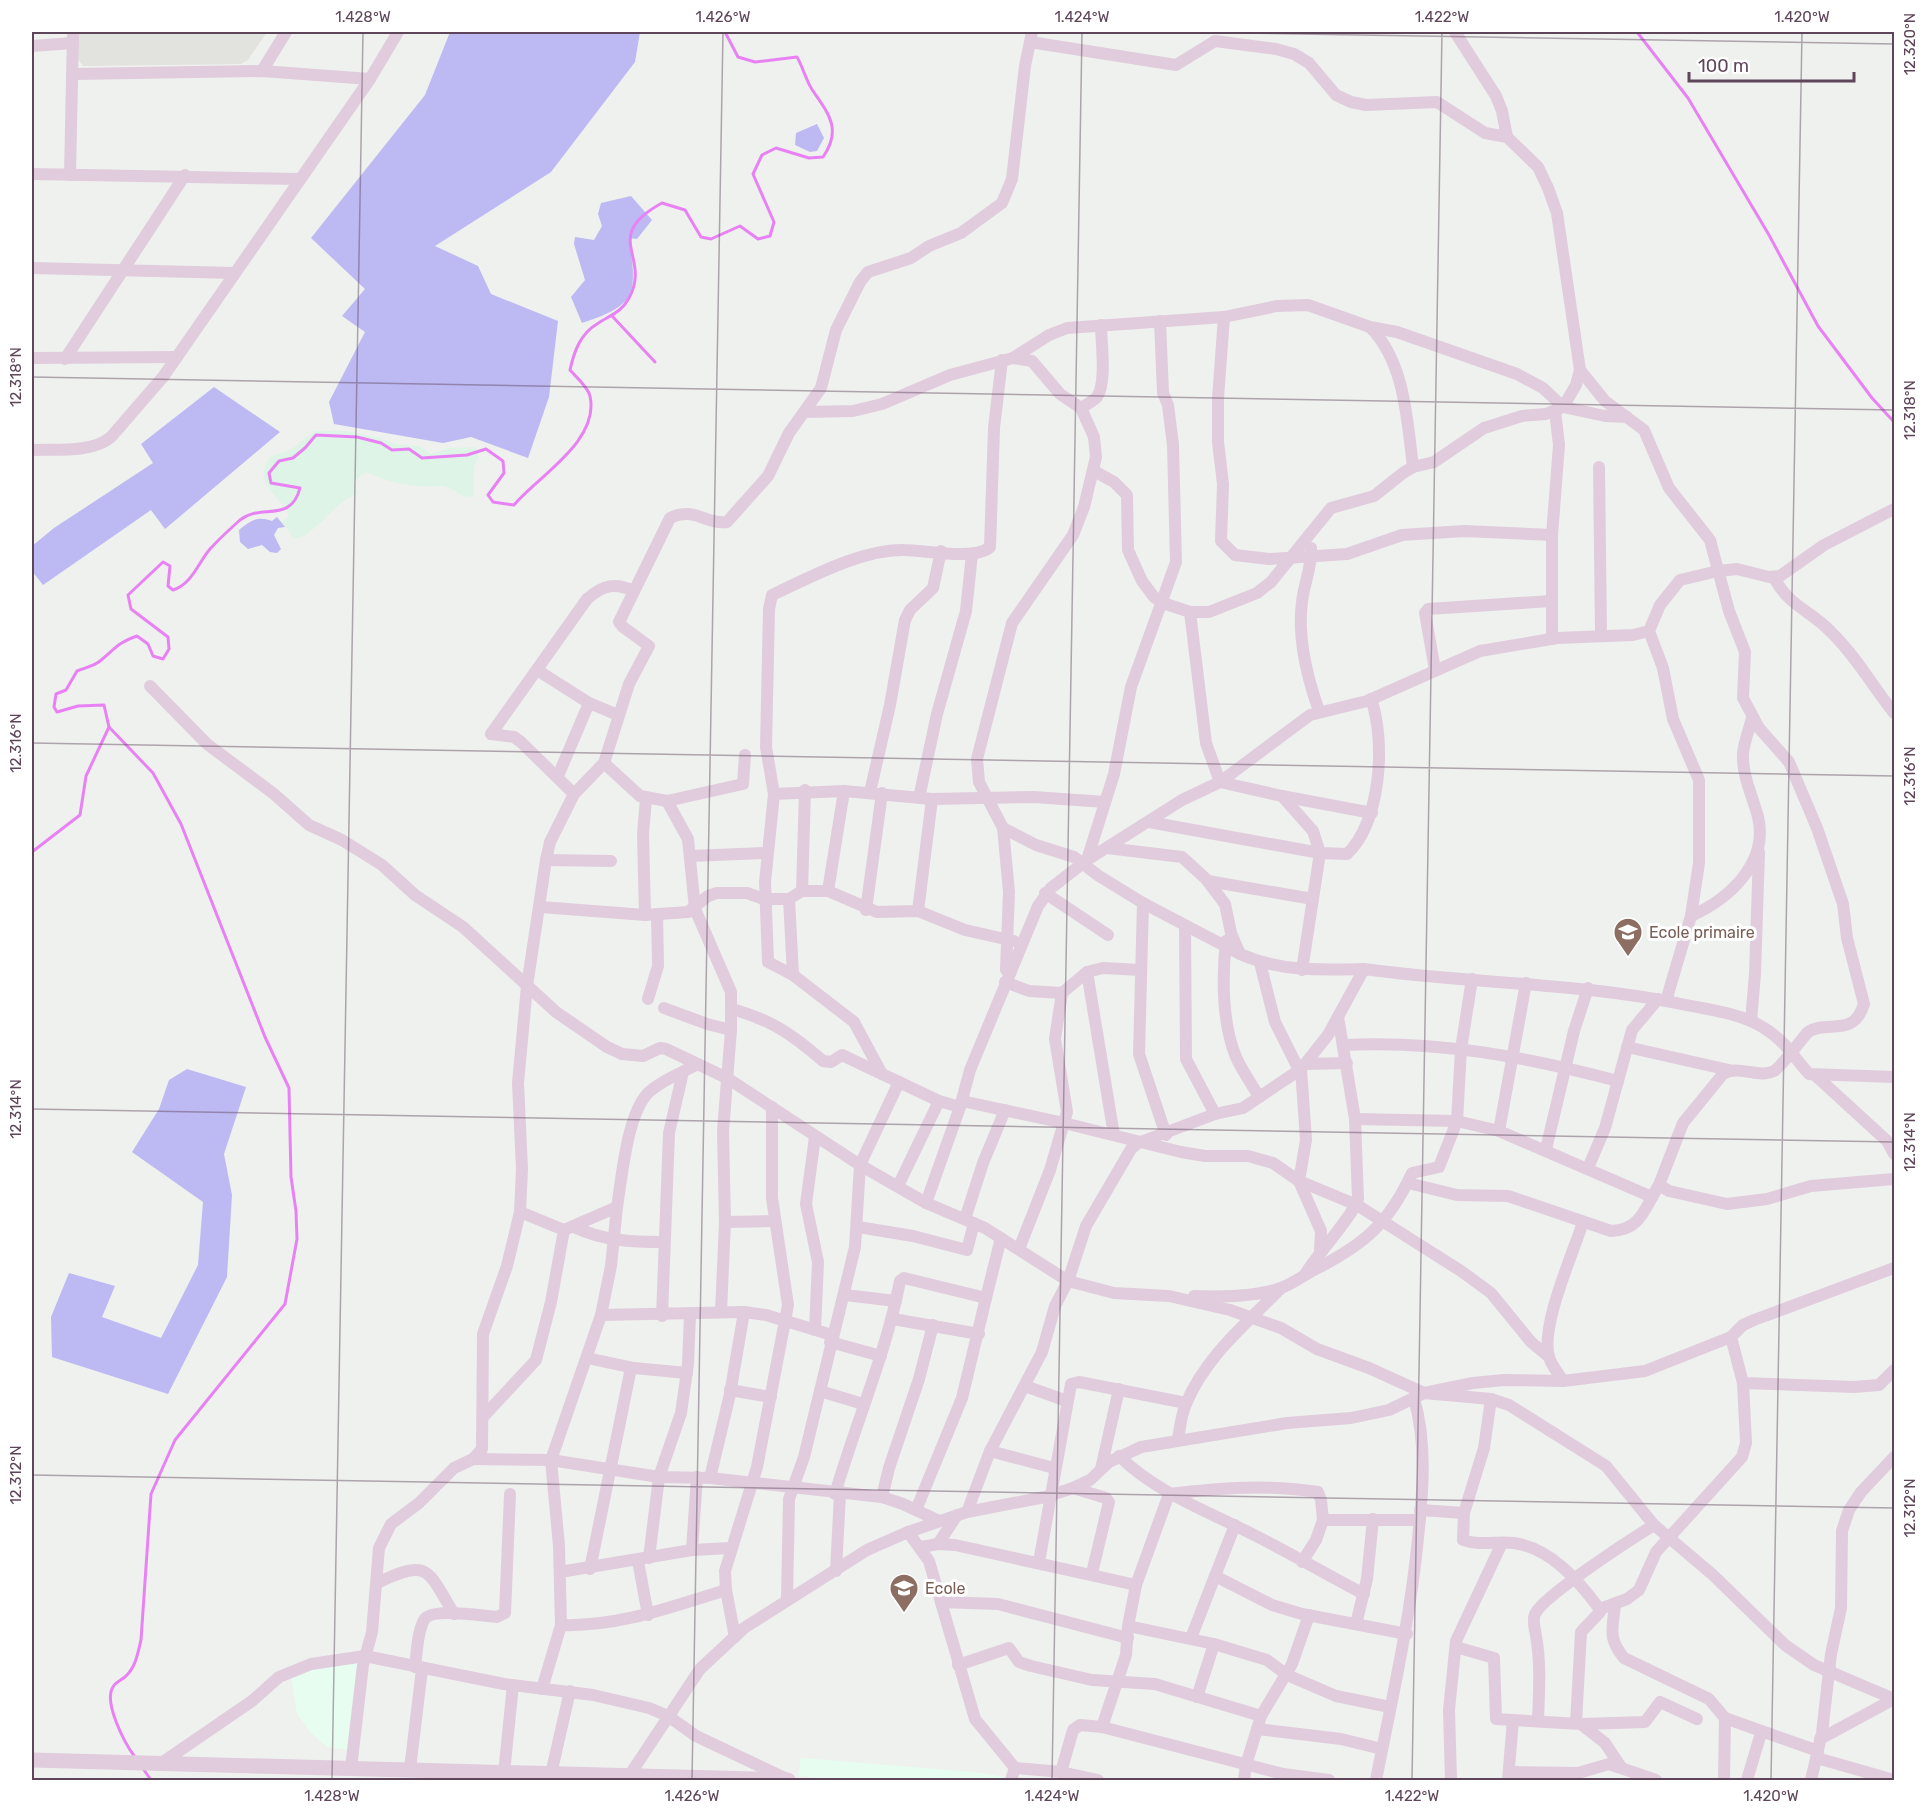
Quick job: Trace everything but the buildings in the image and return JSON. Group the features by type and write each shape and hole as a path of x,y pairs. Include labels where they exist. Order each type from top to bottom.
{"street":[{"path":"261,71 286,32"},
{"path":"32,450 90,446 106,442 163,377 370,79 398,32"},
{"path":"1455,32 1496,96 1502,111 1507,137"},
{"path":"32,46 73,37 74,74 70,175"},
{"path":"351,1768 365,1656 372,1632 380,1548 391,1524 419,1503 454,1468 473,1459 482,1449 483,1334 507,1266 519,1212 522,1169 518,1083 527,986 541,907 546,860 550,842 574,794 604,763 629,684 649,646 619,622 670,518 696,514 715,522 727,522 768,476 778,450 821,388 836,330 860,282 868,272 911,258 928,246 961,233 991,214 1002,203 1012,179 1031,37 1176,65 1215,41 1276,49 1294,54 1309,63 1336,95 1351,102 1366,105 1437,102 1485,133 1507,137 1538,167 1557,213 1580,370 1576,385 1559,409 1559,445 1552,535 1552,639"},
{"path":"74,74 261,71 370,79"},
{"path":"32,174 185,175 299,179"},
{"path":"65,359 185,175"},
{"path":"32,268 234,273"},
{"path":"806,412 853,411 882,404 950,375 1008,359 1059,330 1224,317 1291,304 1308,305 1370,327 1397,332 1517,374 1543,388 1559,409"},
{"path":"1224,317 1218,398 1218,442 1223,484 1221,540 1235,555 1269,559 1312,554 1347,554 1402,535 1464,531 1552,535"},
{"path":"1086,862 1114,774 1131,687 1163,603 1176,556 1173,446 1168,405 1163,393 1160,321"},
{"path":"1081,408 1095,399 1100,391 1101,325"},
{"path":"1370,327 1382,339 1398,377 1413,467"},
{"path":"32,358 177,357"},
{"path":"1006,981 1009,892 1003,828 979,782 977,759 1012,623 1073,535 1094,471 1094,437 1081,408 1060,394 1032,361 1008,359"},
{"path":"882,1074 854,1022 793,975 768,962 764,899 766,854 774,816 774,794 766,747 770,597 868,553 894,550 972,554 983,552 992,544 994,428 1008,359"},
{"path":"1580,370 1605,401 1641,427 1650,438 1669,488 1710,540 1729,611 1745,652 1743,698 1752,718 1789,762 1817,828 1843,904 1847,938 1864,1004 1861,1014 1841,1029 1813,1029 1791,1050 1776,1070 1767,1073 1729,1070 1627,1047"},
{"path":"1094,471 1113,482 1127,495 1129,554 1142,581 1154,597 1163,603 1190,612 1209,612 1257,593 1271,582 1288,558 1331,508 1374,496 1413,467 1431,464 1485,428 1522,416 1559,409 1627,417"},
{"path":"1599,467 1601,635"},
{"path":"1588,1168 1605,1128 1627,1047 1637,1020 1662,1000 1691,916 1698,863 1700,780 1673,719 1663,668 1650,631 1660,605 1680,580 1718,571 1737,569 1774,578 1824,545 1894,509"},
{"path":"1311,534 1311,568 1302,601 1302,636 1311,686 1319,711"},
{"path":"866,910 876,792 905,620 910,610 933,588 941,551"},
{"path":"919,798 937,714 966,611 972,554"},
{"path":"1774,578 1784,596 1830,630 1840,641 1894,713"},
{"path":"574,794 558,776 514,737 491,734 587,599 596,591 616,584 634,591"},
{"path":"1435,670 1425,613 1428,609 1551,601"},
{"path":"1190,612 1206,743 1220,782"},
{"path":"926,1203 961,1104 970,1070 1021,943 1045,893 1106,848 1182,800 1220,782 1299,720 1319,711 1371,699 1480,651 1552,639 1633,635 1650,631"},
{"path":"537,670 589,703 618,715"},
{"path":"150,686 207,744 274,794 309,825 342,840 382,865 415,895 463,927 556,1012 607,1047 622,1054 638,1056 662,1048 727,1078 860,1165 926,1203 970,1221 1068,1281 1114,1293 1169,1296 1215,1297 1281,1288"},
{"path":"1149,822 1320,853 1347,854 1359,842 1372,813 1379,723 1371,699"},
{"path":"558,776 589,703"},
{"path":"1751,1021 1755,974 1758,818 1743,762 1745,743 1752,718"},
{"path":"604,763 646,799 667,801 743,784 745,755"},
{"path":"1220,782 1372,813"},
{"path":"774,794 805,790 876,792 932,799 987,800 1034,797 1105,802"},
{"path":"802,891 805,790"},
{"path":"828,891 844,791"},
{"path":"1282,796 1313,831 1320,853 1302,970"},
{"path":"646,799 651,914 658,966 648,999"},
{"path":"918,911 932,799"},
{"path":"667,801 688,839 695,909 731,992 731,1030 723,1131 725,1222 721,1312"},
{"path":"1003,828 1036,845 1086,862 1099,876 1143,903 1260,963 1302,970 1364,969 1588,988 1662,1000 1751,1021 1766,1029 1791,1050 1809,1074 1881,1074 1894,1077"},
{"path":"1106,848 1182,857 1208,882 1224,904 1240,954"},
{"path":"1691,916 1722,898 1737,883 1759,852"},
{"path":"690,856 766,854"},
{"path":"546,860 610,861"},
{"path":"1208,882 1313,898"},
{"path":"541,907 651,914 688,912 695,909 708,896 717,893 747,893 764,899 789,899 802,891 828,891 866,910 918,911 965,930 1021,943"},
{"path":"1045,893 1108,935"},
{"path":"789,899 793,975"},
{"path":"1143,903 1140,1059 1166,1134"},
{"path":"1228,921 1225,947 1225,989 1231,1042 1237,1059 1259,1097"},
{"path":"1185,926 1186,1059 1215,1114"},
{"path":"1260,963 1275,1022 1302,1068 1306,1140 1299,1180 1321,1231 1320,1250"},
{"path":"1019,1249 1050,1170 1067,1113 1055,1040 1062,993 1087,972 1103,968 1140,970"},
{"path":"938,1544 962,1514 990,1451 1042,1352 1055,1306 1068,1281 1086,1226 1119,1165 1138,1143 1215,1114 1243,1108 1302,1068 1328,1035 1364,969"},
{"path":"1087,972 1114,1135"},
{"path":"1178,1440 1186,1403 1224,1345 1281,1288 1352,1251 1382,1222 1417,1170 1439,1167 1456,1120 1461,1049 1472,979"},
{"path":"1006,981 1029,991 1062,993"},
{"path":"1499,1131 1526,983"},
{"path":"1546,1149 1565,1067 1588,988"},
{"path":"664,1008 731,1030"},
{"path":"732,1009 759,1016 790,1032 824,1061 831,1062 842,1055 939,1101 1005,1110 1114,1135 1138,1143 1205,1156 1260,1158 1299,1180 1356,1205 1461,1271 1491,1293 1531,1342 1549,1357 1563,1382"},
{"path":"1304,1275 1320,1250 1356,1205 1355,1119 1338,1017"},
{"path":"1343,1045 1411,1043 1461,1049 1565,1067 1618,1081"},
{"path":"1302,1068 1347,1063"},
{"path":"542,1689 561,1624 560,1572 551,1460 601,1316 617,1207 638,1110 650,1090 698,1064"},
{"path":"1408,1183 1457,1195 1508,1196 1611,1231 1627,1231 1636,1224 1659,1185 1683,1123 1709,1090 1729,1070"},
{"path":"662,1316 663,1242 669,1133 683,1072"},
{"path":"1815,1074 1887,1140 1894,1154"},
{"path":"787,1599 786,1538 789,1499 794,1489 831,1338 845,1295 858,1227 860,1165 899,1082"},
{"path":"898,1186 939,1101"},
{"path":"735,1637 726,1590 725,1571 752,1483 771,1397 789,1297 775,1221 771,1173 772,1107"},
{"path":"858,1227 914,1236 967,1250 970,1221 983,1163 1005,1110"},
{"path":"1355,1119 1456,1120 1499,1131 1546,1149 1652,1197"},
{"path":"815,1137 806,1204 818,1262 815,1330"},
{"path":"1659,1185 1668,1191 1727,1204 1767,1199 1811,1186 1894,1179"},
{"path":"569,1228 617,1207"},
{"path":"519,1212 598,1238 663,1242"},
{"path":"725,1222 775,1221"},
{"path":"1549,1357 1552,1317 1583,1222"},
{"path":"483,1417 536,1360 569,1228"},
{"path":"916,1510 959,1408 1001,1239"},
{"path":"629,1776 700,1669 735,1637 787,1599 877,1545 908,1532 962,1514 1073,1488 1090,1480 1119,1456 1141,1447 1287,1423 1351,1418 1389,1410 1419,1395 1504,1380 1563,1382 1645,1371 1731,1337 1743,1325 1754,1320 1894,1268"},
{"path":"836,1571 838,1494 863,1404 893,1319 900,1281 904,1278 986,1298"},
{"path":"845,1295 896,1301"},
{"path":"1169,1296 1281,1328 1317,1349 1369,1368 1419,1395 1491,1399 1509,1405 1606,1466 1654,1525 1713,1575 1785,1645 1814,1665 1894,1699"},
{"path":"601,1316 744,1312 815,1330 881,1356"},
{"path":"692,1550 704,1478 730,1390 744,1312"},
{"path":"648,1614 643,1560 659,1477 675,1436 687,1373 690,1315"},
{"path":"893,1319 979,1334"},
{"path":"882,1497 889,1468 919,1379 933,1325"},
{"path":"1578,1724 1581,1632 1600,1609 1615,1604 1639,1590 1651,1559 1743,1457 1746,1443 1743,1383 1731,1337"},
{"path":"587,1358 631,1368 687,1373"},
{"path":"590,1569 631,1368"},
{"path":"1743,1383 1854,1388 1879,1385 1894,1370"},
{"path":"1039,1562 1067,1401 1074,1382 1186,1403"},
{"path":"1025,1386 1067,1401"},
{"path":"1101,1469 1119,1389"},
{"path":"730,1390 771,1397"},
{"path":"819,1391 863,1404"},
{"path":"1376,1780 1407,1634 1420,1515 1423,1462 1419,1395"},
{"path":"1491,1399 1484,1448 1464,1513 1464,1542 1516,1544 1539,1551 1575,1580 1600,1609"},
{"path":"990,1451 1054,1468"},
{"path":"1119,1456 1142,1477 1169,1494 1235,1525 1364,1594"},
{"path":"1811,1780 1841,1608 1842,1531 1849,1510 1861,1492 1894,1457"},
{"path":"473,1459 551,1460 659,1477 704,1478 882,1497 939,1521"},
{"path":"1169,1494 1249,1486 1283,1486 1317,1492 1322,1500 1323,1520 1316,1540 1302,1562"},
{"path":"1073,1488 1106,1498 1109,1502 1092,1573"},
{"path":"411,1769 425,1618 439,1612 501,1617 505,1613 510,1494"},
{"path":"1102,1727 1119,1681 1136,1585 1169,1494"},
{"path":"1323,1520 1464,1513"},
{"path":"1356,1624 1364,1594 1373,1519"},
{"path":"1191,1638 1235,1525"},
{"path":"1538,1720 1539,1667 1535,1615 1548,1599 1613,1551 1654,1525"},
{"path":"908,1532 929,1561 975,1719 1015,1768 1098,1780"},
{"path":"1451,1780 1449,1710 1458,1636 1502,1543"},
{"path":"921,1547 938,1544 1039,1562 1136,1585"},
{"path":"560,1572 590,1569 692,1550 731,1548"},
{"path":"377,1583 402,1571 415,1568 422,1570 435,1582 454,1614"},
{"path":"1215,1576 1272,1605 1308,1615 1407,1634"},
{"path":"561,1624 608,1624 726,1590"},
{"path":"941,1602 998,1604 1128,1632 1191,1638 1267,1660 1287,1674 1336,1696 1390,1707"},
{"path":"1615,1604 1612,1638 1615,1647 1624,1658 1709,1699 1725,1718 1818,1750 1894,1780"},
{"path":"1244,1780 1246,1765 1261,1716 1287,1674 1308,1615"},
{"path":"1197,1696 1214,1644"},
{"path":"1456,1647 1493,1656 1495,1718 1578,1724 1645,1722 1660,1702 1696,1719"},
{"path":"958,1665 1009,1648 1021,1663 1031,1666 1092,1680 1155,1684 1261,1716"},
{"path":"160,1764 252,1701 279,1677 298,1668 329,1660 365,1656 513,1685 570,1691 620,1701 668,1716 696,1736 790,1780"},
{"path":"497,1776 513,1685"},
{"path":"551,1774 570,1691"},
{"path":"1818,1750 1894,1699"},
{"path":"1724,1780 1725,1718"},
{"path":"1513,1720 1508,1776 1578,1773 1605,1765 1621,1767 1656,1780"},
{"path":"1578,1724 1605,1743 1621,1767"},
{"path":"1061,1773 1073,1730 1080,1725 1102,1727 1283,1774 1329,1780"},
{"path":"1257,1729 1341,1739 1382,1749"},
{"path":"1747,1780 1761,1732"},
{"path":"32,1760 351,1768 369,1774 411,1769 453,1776 551,1774 629,1776 670,1780 790,1780"},
{"path":"1011,1780 1015,1768"}],"shaded area":[{"path":"78,32 267,32 248,60 241,64 83,66 78,59"},
{"path":"450,32 640,32 635,62 551,172 435,246 478,266 491,294 558,321 549,397 528,458 471,437 443,443 334,424 329,402 365,332 342,316 365,289 311,238 425,95"},
{"path":"817,124 824,138 817,151 810,152 795,145 796,133"},
{"path":"631,196 652,220 637,239 629,238 633,272 630,294 624,303 614,310 582,323 571,297 585,280 574,244 575,237 594,240 602,226 598,214 601,203"},
{"path":"214,387 280,432 165,529 151,510 43,585 32,571 32,546 54,528 153,463 141,444"},
{"path":"277,517 285,527 278,528 274,535 281,549 277,553 270,552 262,545 248,549 240,542 239,530 247,524 258,519 272,521"},
{"path":"187,1069 246,1087 224,1154 232,1195 227,1277 168,1394 52,1357 51,1317 69,1273 115,1286 102,1317 161,1338 198,1265 203,1202 132,1152 159,1109 169,1080"},
{"path":"362,1654 353,1751 327,1747 312,1734 297,1714 290,1669"},
{"path":"801,1758 974,1772 1012,1778 1011,1780 843,1780 798,1776"}],"sand":[{"path":"314,431 346,431 381,438 396,444 420,446 431,454 448,448 476,447 479,457 474,466 474,496 464,497 443,486 413,486 385,480 366,472 354,481 357,494 340,504 302,537 294,539 282,522 289,516 285,508 265,482 265,467 270,457 292,449"}],"waterway":[{"path":"32,852 80,815 86,776 109,727 104,705 78,706 57,712 54,707 56,694 66,690 77,671 98,663 120,644 137,636 148,644 153,656 163,659 169,649 168,637 131,609 128,595 163,562 170,566 168,586 173,590 180,587 190,578 210,549 240,520 248,515 290,506 296,499 300,488 271,483 269,473 279,461 293,458 316,435 357,437 381,443 392,450 409,449 422,458 467,455 486,449 503,461 504,473 488,495 493,502 514,505 565,457 586,428 591,412 590,396 570,370 576,350 586,333 619,310 629,298 635,270 630,237 634,226 644,215 662,203 685,210 701,237 711,239 740,226 758,239 770,236 774,222 753,174 762,155 776,148 809,158 823,157 832,139 831,122 797,57 755,62 738,57 725,32"},
{"path":"1637,32 1688,98 1769,235 1818,326 1872,398 1894,422"},
{"path":"613,317 655,362"},
{"path":"109,727 153,773 181,824 265,1037 289,1088 291,1177 297,1239 285,1304 175,1440 151,1494 141,1640 133,1667 114,1685 111,1694 116,1723 135,1757"},
{"path":"144,1770 151,1780"}],"place":[{"name":"Ecole primaire","path":"1628,958"},
{"name":"Ecole","path":"904,1614"}]}
